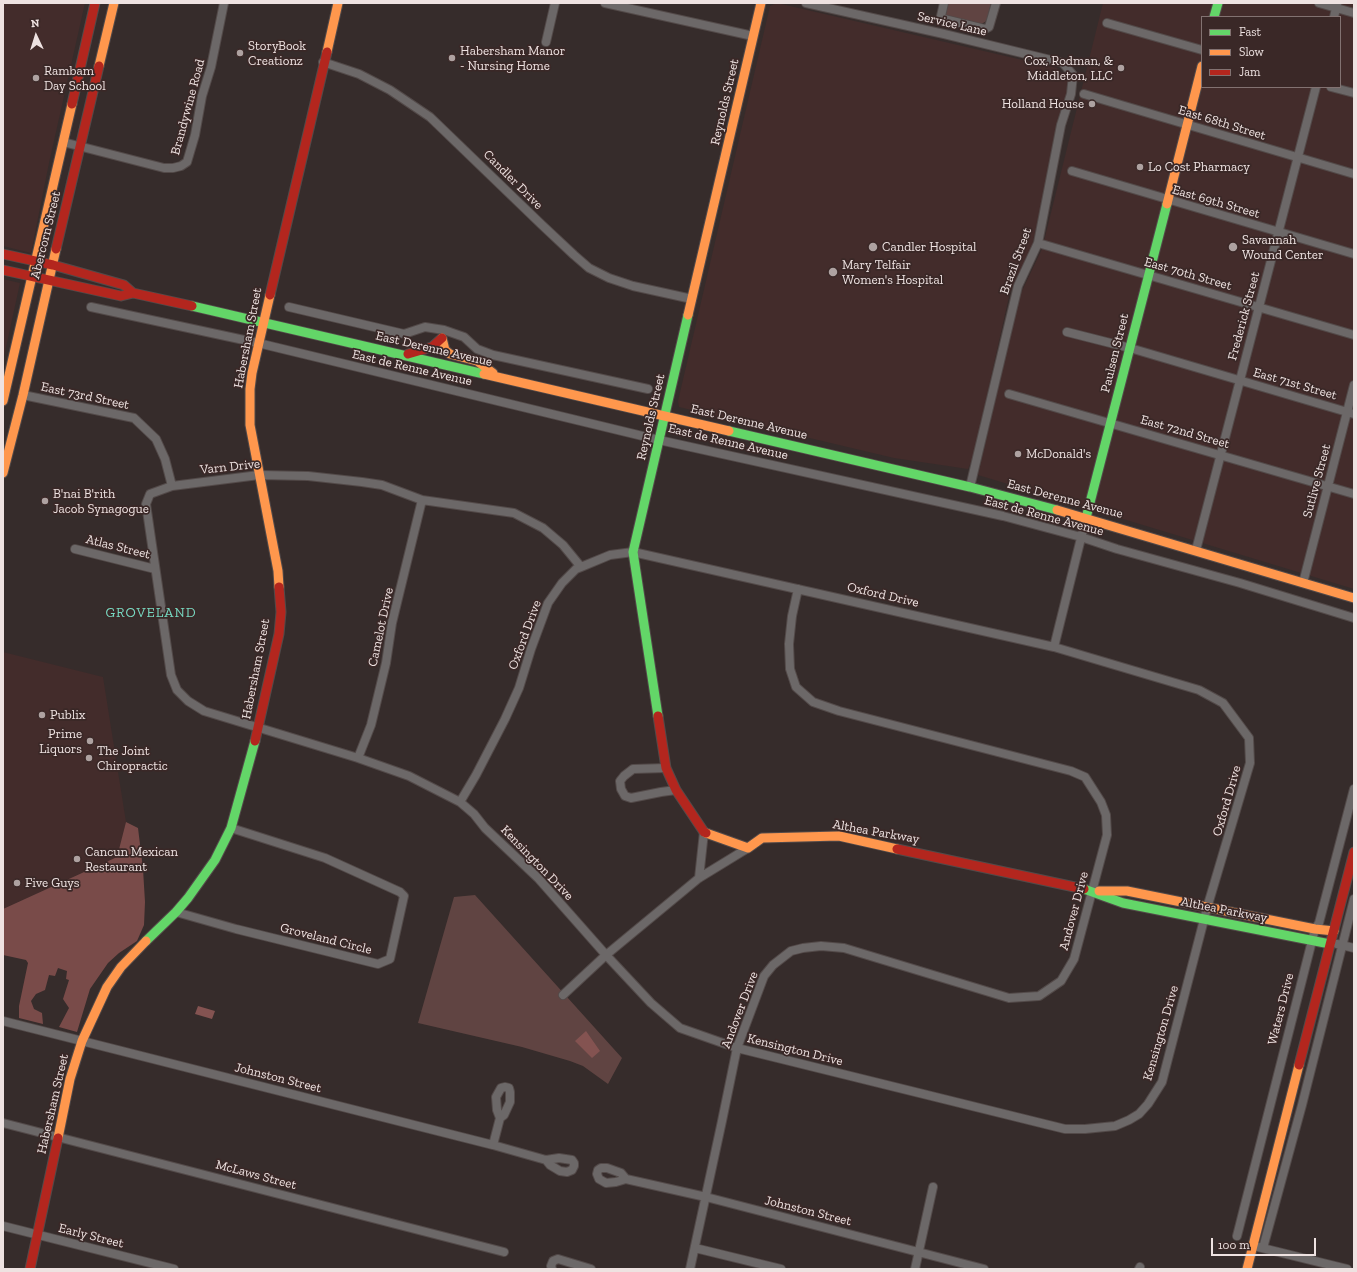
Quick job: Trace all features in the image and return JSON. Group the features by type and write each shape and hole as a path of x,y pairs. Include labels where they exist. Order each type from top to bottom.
{"main road":[{"name":"Abercorn Street","path":"3,401 4,391 36,261 95,3"},
{"name":"Abercorn Street","path":"3,473 23,395 114,3"},
{"name":"Habersham Street","path":"30,1269 70,1079 82,1041 107,987 121,967 176,912 188,898 215,860 231,828 258,727 279,634 281,612 278,571 250,425 249,406 252,373 323,62 338,3"},
{"name":"Reynolds Street","path":"704,832 676,790 666,768 633,552 761,3"},
{"path":"1214,16 1218,3"},
{"name":"Paulsen Street","path":"1086,518 1201,70"},
{"name":"East Derenne Avenue","path":"3,254 53,265 124,285 133,293"},
{"name":"East Derenne Avenue","path":"3,270 121,296 133,293 264,322 970,487 1086,518 1354,598"},
{"path":"404,355 426,350 437,344 442,338 445,350 450,354 477,361 488,368 497,377"},
{"path":"704,832 748,848"},
{"name":"Althea Parkway","path":"748,848 762,838 839,836 1092,891 1123,904 1330,944"},
{"path":"1247,1269 1354,852"},
{"name":"Althea Parkway","path":"1092,891 1127,891 1315,929 1334,930"}],"street":[{"name":"Brandywine Road","path":"63,142 164,168 181,166 187,162 195,135 202,96 212,67 224,3"},
{"path":"546,42 555,3"},
{"path":"605,3 753,36"},
{"name":"Service Lane","path":"806,3 1063,63 1068,68"},
{"path":"944,3 942,16 944,19 985,29 989,27 996,3"},
{"path":"1320,3 1337,5 1354,13"},
{"path":"1334,16 1337,5"},
{"path":"1107,23 1201,50"},
{"name":"Candler Drive","path":"323,62 365,77 390,90 430,117 589,268 609,278 633,286 692,299"},
{"name":"Brazil Street","path":"970,487 1018,286 1038,243 1062,125 1071,94 1073,75 1068,68"},
{"name":"Frederick Street","path":"1196,550 1316,88"},
{"path":"1335,88 1354,93"},
{"name":"East 68th Street","path":"1084,94 1354,174"},
{"name":"East 69th Street","path":"1072,172 1354,254"},
{"name":"East 70th Street","path":"1038,243 1354,335"},
{"name":"East de Renne Avenue","path":"91,307 258,344 659,440 1003,516 1241,583 1354,618"},
{"path":"289,307 404,334 425,326 444,330 464,337 477,349 493,355 648,390"},
{"name":"East 71st Street","path":"1067,332 1130,348 1351,413"},
{"name":"Sutlive Street","path":"1303,583 1328,487 1351,413 1354,385"},
{"name":"East 72nd Street","path":"1009,394 1354,494"},
{"name":"East 73rd Street","path":"23,395 134,418 156,439 165,459 172,486"},
{"name":"Varn Drive","path":"258,727 204,711 188,701 177,690 171,675 146,504 150,494 172,486 259,475 308,476 382,485 422,500 514,513 543,528 563,545 581,567"},
{"name":"Camelot Drive","path":"358,758 372,718 386,662 392,623 422,500"},
{"name":"Paulsen Street","path":"1054,647 1086,518"},
{"name":"Atlas Street","path":"75,549 155,569"},
{"name":"Oxford Drive","path":"460,802 505,719 518,688 548,603 562,583 576,569 610,555 633,552 1054,647 1199,690 1223,704 1249,738 1250,763 1208,908"},
{"name":"Andover Drive","path":"690,1269 737,1048 764,976 772,965 790,951 821,946 844,948 1009,998 1039,996 1061,981 1074,959 1107,835 1106,815 1101,802 1085,777 1071,771 839,711 813,702 796,687 790,668 789,644 792,616 798,589"},
{"name":"Kensington Drive","path":"258,727 358,758 409,776 460,802 538,878 651,1003 680,1028 737,1048 1058,1128 1085,1129 1115,1126 1139,1114 1156,1093 1162,1082 1208,908"},
{"path":"666,768 633,769 620,780 621,790 625,796 631,798 676,790"},
{"name":"Waters Drive","path":"1237,1236 1312,940 1315,929 1319,924 1354,789"},
{"name":"Groveland Circle","path":"176,912 236,929 378,964 390,959 404,896 400,892 325,858 231,828"},
{"path":"700,878 704,832"},
{"name":"Althea Parkway","path":"563,995 606,955 700,878 748,848"},
{"path":"1263,1248 1302,1105 1354,898"},
{"name":"Althea Parkway","path":"1334,930 1354,933"},
{"name":"Althea Parkway","path":"1330,944 1342,944 1354,948"},
{"name":"Johnston Street","path":"3,1021 493,1145 546,1160"},
{"path":"493,1145 500,1118"},
{"name":"McLaws Street","path":"3,1123 504,1252"},
{"name":"Johnston Street","path":"626,1179 706,1197 984,1269"},
{"path":"915,1269 933,1187"},
{"name":"Early Street","path":"3,1226 174,1269"},
{"path":"1252,1246 1263,1248 1309,1265 1347,1269"},
{"path":"695,1248 781,1269"},
{"path":"552,1269 551,1266 553,1261 558,1259 590,1269"}],"shaded area":[{"name":"Rambam Day School","path":"3,3 85,3 49,163 31,253 3,246"},
{"name":"Candler Hospital","path":"777,3 1057,68 1069,82 1029,259 1010,292 973,458 968,469 894,458 679,407 678,401 770,6"},
{"path":"947,3 991,3 987,19 981,24 947,16 945,14"},
{"path":"1103,3 1354,3 1354,589 978,475 1020,295 1042,249"},
{"path":"3,279 20,283 3,361"},
{"path":"3,652 103,677 126,822 117,857 3,909"},
{"path":"126,822 138,828 143,869 145,902 144,925 137,941 119,953 108,963 90,989 77,1032 59,1027 69,1008 63,999 69,980 66,979 67,971 58,968 55,976 49,975 45,990 36,994 31,1001 34,1009 42,1013 43,1024 19,1018 19,1006 28,963 26,960 3,955 3,909 117,857"},
{"path":"475,895 622,1058 608,1084 583,1066 570,1061 522,1047 418,1023 454,897"},
{"path":"198,1006 215,1011 212,1019 195,1014"},
{"path":"586,1031 600,1051 592,1058 575,1041"}],"traffic: fast":[{"path":"1214,16 1218,3"},
{"path":"1086,518 1167,204"},
{"path":"192,306 484,374"},
{"path":"658,716 633,552 688,315"},
{"path":"729,431 970,487 1057,510"},
{"path":"146,941 188,898 215,860 231,828 255,741"},
{"path":"1084,889 1123,903 1330,944"}],"traffic: slow":[{"path":"99,66 114,3"},
{"path":"327,52 338,3"},
{"path":"688,315 761,3"},
{"path":"1167,204 1201,70"},
{"path":"3,401 72,104"},
{"path":"3,473 23,395 56,249"},
{"path":"270,295 252,373 250,389 250,425 278,571 279,587"},
{"path":"442,338 445,350 450,354 477,361 493,373"},
{"path":"484,374 729,431"},
{"path":"1057,510 1354,598"},
{"path":"706,833 748,848 762,838 839,836 897,849"},
{"path":"1099,891 1127,891 1315,929 1334,931"},
{"path":"58,1138 70,1079 82,1041 107,987 121,967 146,941"},
{"path":"1247,1269 1299,1065"}],"traffic: jam":[{"path":"72,104 95,3"},
{"path":"270,295 327,52"},
{"path":"56,249 99,66"},
{"path":"3,254 53,265 124,285 133,293 192,306"},
{"path":"3,270 121,296 133,293"},
{"path":"408,354 432,347 442,338"},
{"path":"255,741 279,634 281,612 279,587"},
{"path":"658,716 666,768 676,790 706,833"},
{"path":"897,849 1084,889"},
{"path":"1299,1065 1354,852"},
{"path":"30,1269 58,1138"}],"place":[{"name":"StoryBook Creationz","path":"240,53"},
{"name":"Habersham Manor - Nursing Home","path":"452,58"},
{"name":"Cox, Rodman, & Middleton, LLC","path":"1121,68"},
{"name":"Rambam Day School","path":"36,78"},
{"name":"Holland House","path":"1092,104"},
{"name":"Lo Cost Pharmacy","path":"1140,167"},
{"name":"Candler Hospital","path":"873,247"},
{"name":"Savannah Wound Center","path":"1233,247"},
{"name":"Mary Telfair Women's Hospital","path":"833,272"},
{"name":"McDonald's","path":"1018,454"},
{"name":"B'nai B'rith Jacob Synagogue","path":"45,501"},
{"name":"Publix","path":"42,715"},
{"name":"Prime Liquors","path":"90,741"},
{"name":"The Joint Chiropractic","path":"89,758"},
{"name":"Cancun Mexican Restaurant","path":"77,859"},
{"name":"Five Guys","path":"17,883"}],"district":[{"name":"GROVELAND","path":"151,613"}]}
